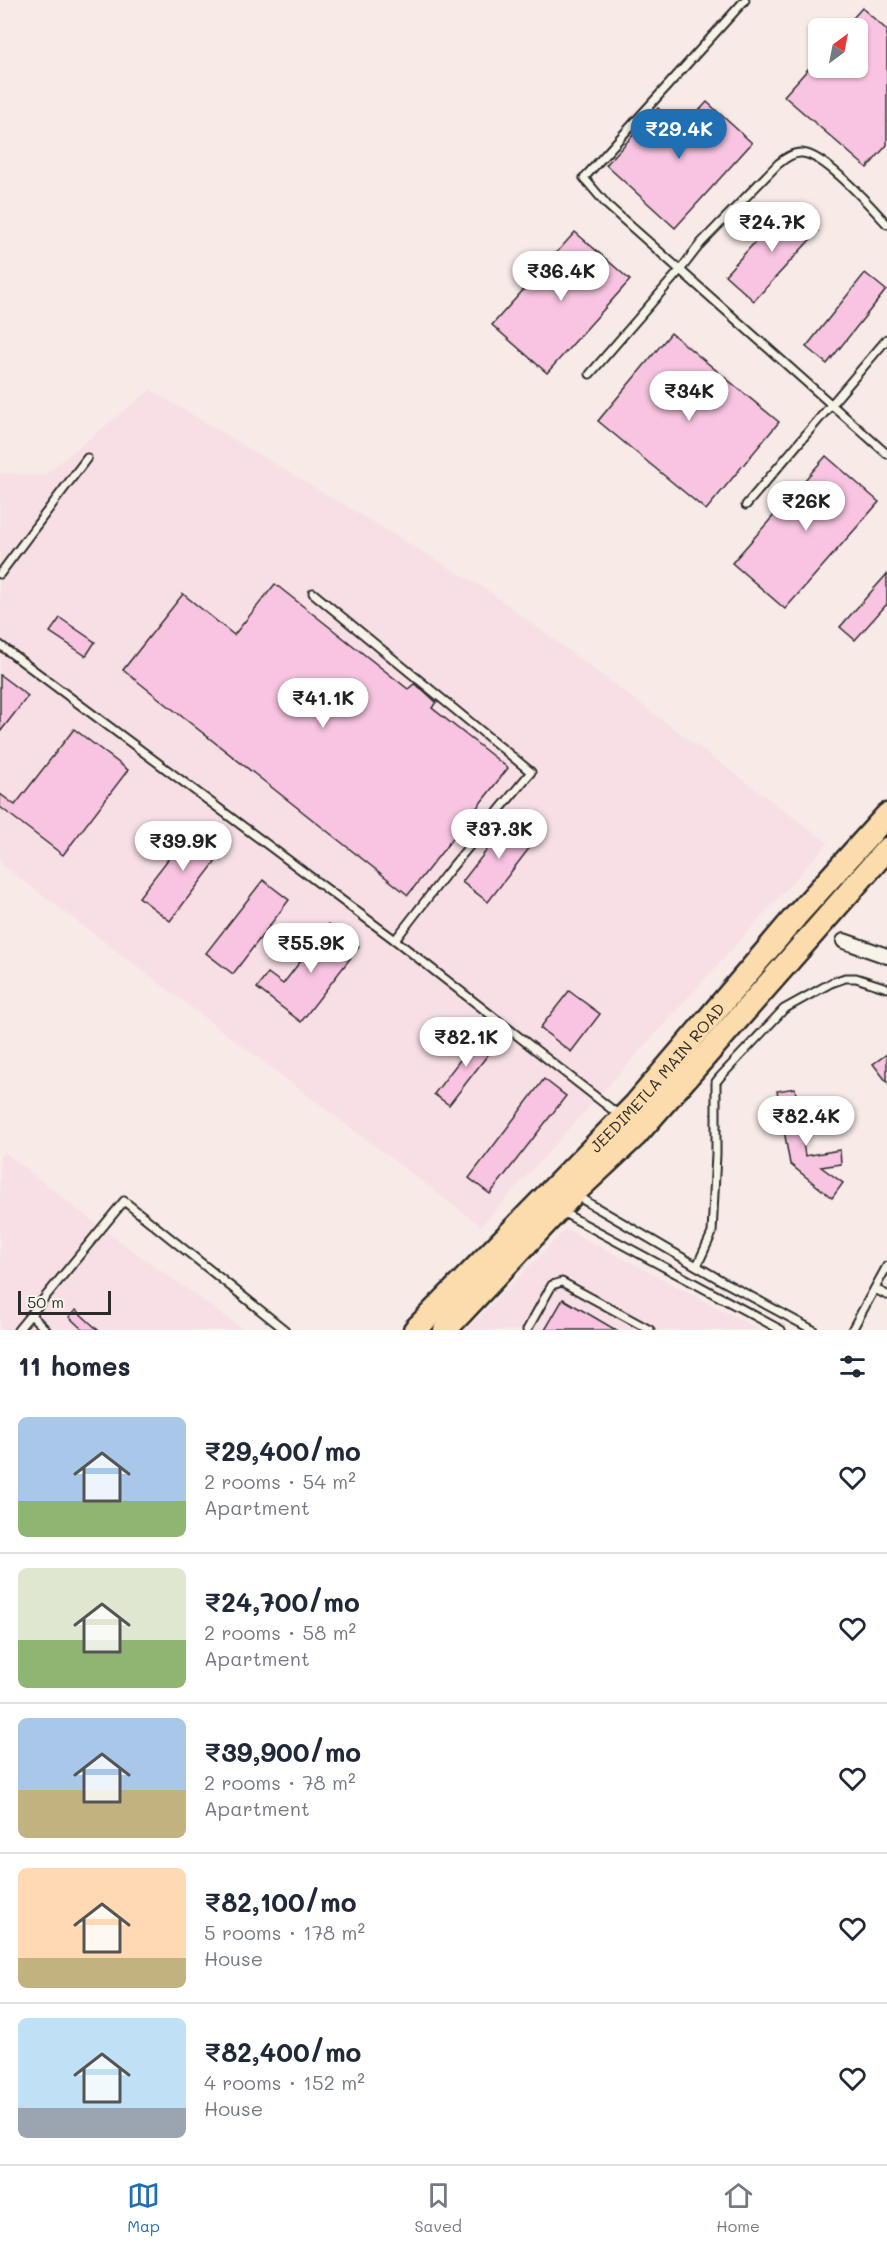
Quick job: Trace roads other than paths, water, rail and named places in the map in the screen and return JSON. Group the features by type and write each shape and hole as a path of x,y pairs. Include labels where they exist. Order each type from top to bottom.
{"main road":[{"name":"JEEDIMETLA MAIN ROAD","path":"415,1330 623,1117 887,815"},
{"name":"JEEDIMETLA MAIN ROAD","path":"446,1330 565,1202 635,1136 887,849"}],"street":[{"path":"844,941 887,956"}],"lane":[{"path":"745,0 584,178 607,205 887,454"},
{"path":"590,374 681,269 700,243 789,155 800,152 810,154 825,164 853,188 887,224"},
{"path":"746,505 833,406 887,339"},
{"path":"0,574 87,458"},
{"path":"313,593 531,772 447,873 396,940"},
{"path":"0,645 396,940 623,1117"},
{"path":"697,1266 712,1233 716,1154 716,1082 784,1009 831,983 845,978 856,978 887,988"},
{"path":"18,1330 124,1201 285,1330"},
{"path":"565,1202 697,1266 813,1330"},
{"path":"565,1202 781,1330"},
{"path":"852,1330 887,1266"},
{"path":"527,1330 552,1285 562,1282 650,1330"},
{"path":"875,1289 887,1295"},
{"path":"31,1315 45,1330"}]}
